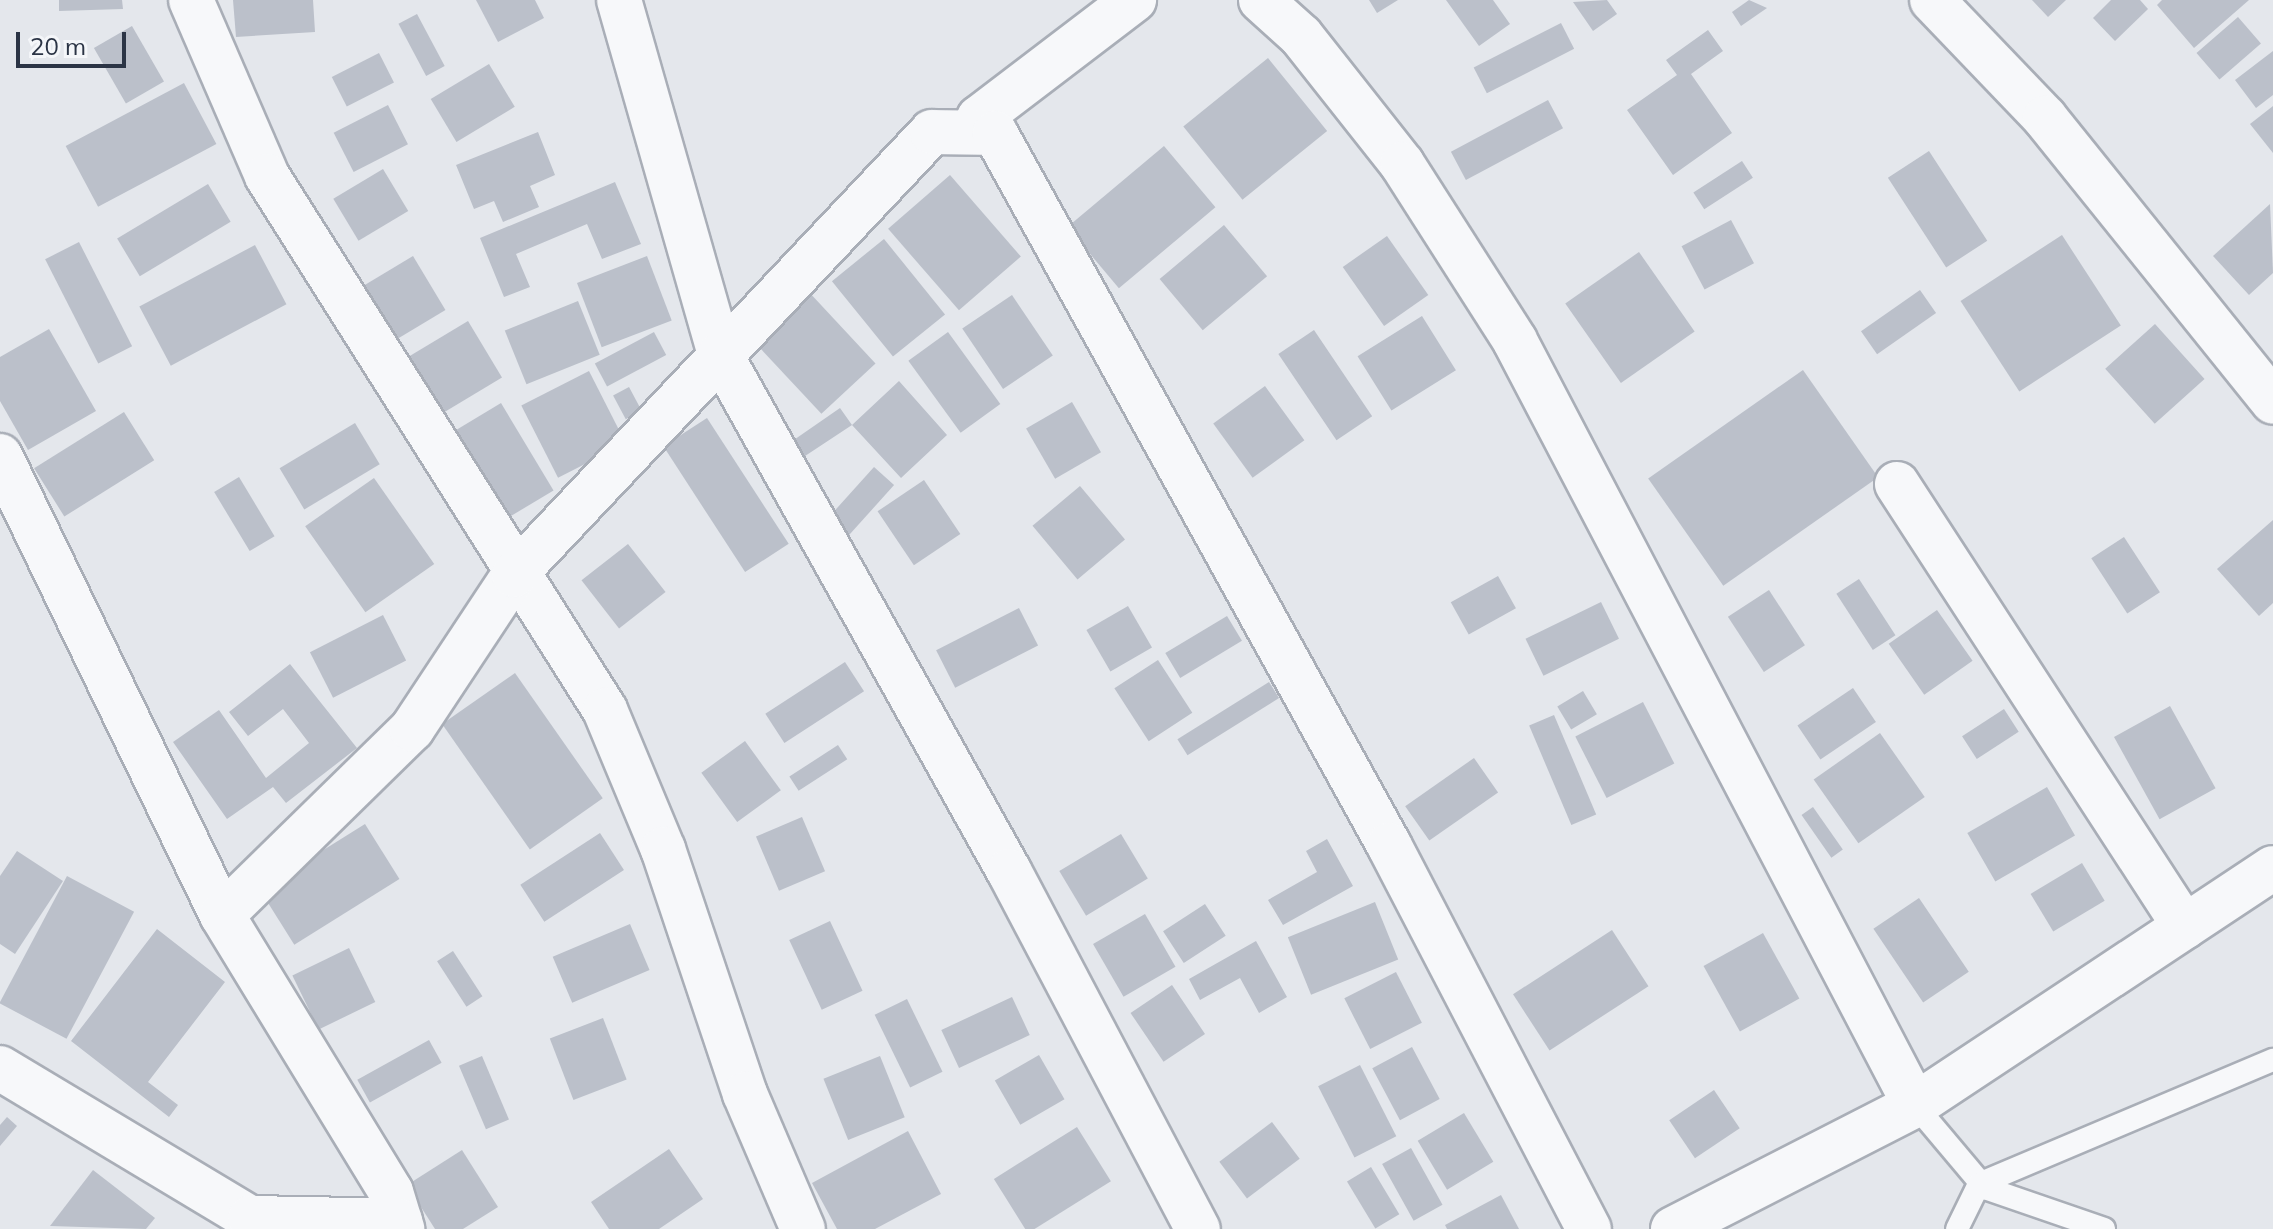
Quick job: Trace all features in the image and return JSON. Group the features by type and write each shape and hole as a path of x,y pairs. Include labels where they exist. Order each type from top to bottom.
{"street":[{"path":"191,0 267,176 514,575 605,710 663,849 745,1094 803,1229"},
{"path":"619,0 720,354 1009,871 1198,1229"},
{"path":"1134,0 979,118 995,133 1389,845 1589,1229"},
{"path":"1261,0 1301,36 1402,164 1515,341 1915,1105"},
{"path":"1932,0 2045,118 2273,402"},
{"path":"222,915 412,729 514,575 932,132 995,133"},
{"path":"0,456 222,915 391,1192 401,1225 250,1218 0,1068"},
{"path":"1897,484 2185,927"},
{"path":"1673,1229 1915,1105 2273,868"}],"lane":[{"path":"1957,1229 1979,1184 2273,1060"},
{"path":"1915,1105 1979,1184 2104,1229"}],"building":[{"path":"59,0 122,0 123,9 59,11"},
{"path":"233,0 313,0 315,32 236,37"},
{"path":"476,0 535,0 544,18 498,42"},
{"path":"1369,0 1398,0 1377,13"},
{"path":"1446,0 1493,0 1510,24 1479,46"},
{"path":"1607,0 1617,14 1593,31 1573,2"},
{"path":"1749,0 1767,8 1741,26 1732,12"},
{"path":"2032,0 2066,0 2048,17"},
{"path":"2111,0 2140,0 2148,9 2115,41 2093,18"},
{"path":"2162,0 2249,0 2194,48 2157,5"},
{"path":"417,14 445,66 426,76 398,24"},
{"path":"2238,17 2261,43 2219,79 2196,53"},
{"path":"1561,23 1574,49 1487,93 1474,67"},
{"path":"132,26 164,81 126,103 94,48"},
{"path":"1708,30 1723,51 1691,74 1732,133 1673,175 1627,110 1677,75 1666,60"},
{"path":"2273,51 2273,95 2256,108 2235,80"},
{"path":"379,53 394,82 347,106 332,77"},
{"path":"1268,58 1327,131 1242,200 1183,127"},
{"path":"489,64 515,107 456,142 431,99"},
{"path":"184,83 216,144 98,207 66,146"},
{"path":"1548,100 1563,128 1466,180 1451,152"},
{"path":"388,105 408,144 354,172 334,133"},
{"path":"2273,106 2273,153 2250,124"},
{"path":"538,132 555,175 530,186 539,207 503,222 494,201 474,209 456,165"},
{"path":"1164,146 1215,207 1119,288 1067,227"},
{"path":"1929,151 1987,241 1946,267 1888,178"},
{"path":"1742,161 1753,178 1704,209 1693,193"},
{"path":"383,169 408,211 359,241 333,199"},
{"path":"950,175 1021,257 959,310 888,229"},
{"path":"615,182 641,244 602,259 587,224 516,254 530,287 504,297 480,238"},
{"path":"208,184 231,222 140,276 117,239"},
{"path":"2270,204 2273,273 2249,295 2213,256"},
{"path":"1731,220 1754,263 1705,290 1682,246"},
{"path":"1224,225 1267,276 1203,330 1160,279"},
{"path":"2062,235 2121,326 2019,391 1961,301"},
{"path":"1387,236 1428,295 1384,326 1343,267"},
{"path":"884,239 945,314 893,357 832,281"},
{"path":"79,242 132,346 98,363 45,259"},
{"path":"255,245 286,304 171,366 139,307"},
{"path":"1639,252 1695,331 1621,383 1565,304"},
{"path":"413,256 445,310 389,344 356,290"},
{"path":"647,256 672,320 602,347 577,283"},
{"path":"1920,290 1936,313 1877,354 1861,331"},
{"path":"808,291 876,363 821,414 754,341"},
{"path":"1012,295 1053,356 1003,389 962,329"},
{"path":"578,301 600,355 526,384 505,331"},
{"path":"1422,316 1456,370 1391,411 1358,356"},
{"path":"468,321 502,378 431,420 397,364"},
{"path":"2155,324 2205,379 2155,424 2105,369"},
{"path":"49,329 96,411 28,450 0,401 0,357"},
{"path":"1314,330 1372,416 1337,440 1278,354"},
{"path":"654,332 666,355 607,386 595,363"},
{"path":"948,332 1000,404 961,433 908,361"},
{"path":"1803,370 1878,477 1723,586 1648,478"},
{"path":"589,371 626,443 558,478 521,406"},
{"path":"899,381 947,435 901,478 852,425"},
{"path":"1265,386 1304,440 1253,478 1213,424"},
{"path":"629,387 642,411 626,419 613,395"},
{"path":"1072,402 1101,452 1055,479 1026,428"},
{"path":"501,403 554,490 487,531 434,443"},
{"path":"840,408 852,425 799,460 788,444"},
{"path":"124,412 154,460 64,517 34,468"},
{"path":"707,418 789,544 745,572 663,446"},
{"path":"355,423 380,464 304,509 280,468"},
{"path":"874,467 894,485 841,544 821,526"},
{"path":"239,477 275,536 250,551 214,492"},
{"path":"374,478 434,564 365,612 305,526"},
{"path":"924,480 960,534 914,565 878,511"},
{"path":"1080,486 1125,540 1078,579 1033,526"},
{"path":"2273,520 2273,603 2259,616 2217,569"},
{"path":"2124,537 2160,592 2127,614 2091,558"},
{"path":"628,544 666,592 619,628 582,580"},
{"path":"1498,576 1516,608 1469,635 1451,602"},
{"path":"1859,579 1895,635 1873,650 1836,594"},
{"path":"1769,590 1805,645 1764,672 1728,617"},
{"path":"1601,602 1619,639 1543,676 1526,639"},
{"path":"1128,606 1152,648 1110,672 1086,630"},
{"path":"1019,608 1038,645 955,688 936,650"},
{"path":"1937,610 1973,661 1924,695 1889,644"},
{"path":"383,615 406,660 333,698 310,652"},
{"path":"1227,616 1242,641 1180,678 1165,653"},
{"path":"1158,660 1192,713 1149,741 1114,688"},
{"path":"845,662 864,691 784,743 765,714"},
{"path":"290,664 357,748 286,803 273,787 227,819 173,742 219,710 266,778 309,743 283,709 248,736 229,712"},
{"path":"515,673 603,798 530,849 442,724"},
{"path":"1269,682 1279,698 1187,755 1177,739"},
{"path":"1853,688 1876,722 1820,759 1797,725"},
{"path":"1583,691 1597,714 1571,730 1557,706"},
{"path":"1643,702 1674,763 1607,798 1575,737"},
{"path":"2170,706 2216,788 2160,819 2114,737"},
{"path":"2004,709 2019,732 1977,759 1962,736"},
{"path":"1554,715 1596,814 1571,825 1529,726"},
{"path":"1880,733 1925,797 1858,843 1814,779"},
{"path":"745,741 781,790 737,822 701,773"},
{"path":"838,745 847,759 799,791 789,777"},
{"path":"1474,758 1498,792 1429,841 1405,806"},
{"path":"2047,787 2075,835 1995,881 1967,833"},
{"path":"1813,807 1843,850 1831,858 1802,815"},
{"path":"802,817 825,871 779,891 756,837"},
{"path":"365,824 399,879 294,945 260,890"},
{"path":"600,833 624,870 544,922 520,885"},
{"path":"1121,834 1148,879 1086,916 1059,871"},
{"path":"1327,839 1353,886 1283,925 1268,900 1317,872 1306,851"},
{"path":"17,851 63,881 15,954 0,944 0,876"},
{"path":"2082,863 2105,901 2053,932 2031,894"},
{"path":"67,876 134,912 67,1039 0,1002"},
{"path":"1919,898 1969,972 1923,1003 1873,929"},
{"path":"1375,902 1398,959 1311,995 1288,937"},
{"path":"1205,904 1226,936 1184,963 1163,931"},
{"path":"1145,914 1176,967 1124,997 1093,944"},
{"path":"830,921 863,991 822,1010 789,940"},
{"path":"630,924 650,970 572,1003 553,957"},
{"path":"157,929 225,982 148,1082 178,1105 169,1117 71,1041"},
{"path":"1612,930 1648,986 1550,1050 1513,994"},
{"path":"1763,933 1799,999 1740,1032 1704,966"},
{"path":"1256,941 1287,997 1259,1013 1240,978 1200,1000 1189,979"},
{"path":"349,948 375,1002 319,1030 292,976"},
{"path":"453,951 482,996 466,1007 437,961"},
{"path":"1396,972 1422,1023 1370,1049 1344,998"},
{"path":"1172,985 1205,1034 1164,1062 1131,1013"},
{"path":"1012,997 1030,1035 959,1068 941,1030"},
{"path":"907,999 943,1072 910,1088 875,1015"},
{"path":"603,1018 627,1080 573,1100 550,1038"},
{"path":"429,1040 442,1063 370,1102 357,1080"},
{"path":"1412,1047 1440,1099 1400,1120 1372,1068"},
{"path":"1039,1055 1064,1099 1020,1125 995,1080"},
{"path":"482,1056 509,1120 486,1129 459,1066"},
{"path":"880,1056 905,1117 848,1140 823,1079"},
{"path":"1360,1065 1396,1136 1354,1158 1318,1086"},
{"path":"1714,1090 1740,1128 1695,1158 1669,1120"},
{"path":"1464,1113 1493,1162 1447,1190 1418,1141"},
{"path":"7,1117 17,1126 0,1146 0,1125"},
{"path":"1272,1122 1300,1159 1247,1198 1219,1162"},
{"path":"1077,1127 1111,1181 1035,1229 1025,1229 994,1179"},
{"path":"908,1131 941,1194 875,1229 837,1229 812,1183"},
{"path":"1411,1148 1443,1205 1414,1221 1382,1164"},
{"path":"669,1149 703,1199 659,1229 609,1229 591,1202"},
{"path":"462,1150 498,1207 463,1229 435,1229 407,1185"},
{"path":"1371,1167 1399,1214 1375,1229 1347,1181"},
{"path":"93,1170 155,1218 146,1229 50,1226"},
{"path":"1501,1195 1519,1229 1447,1229 1445,1225"}]}
